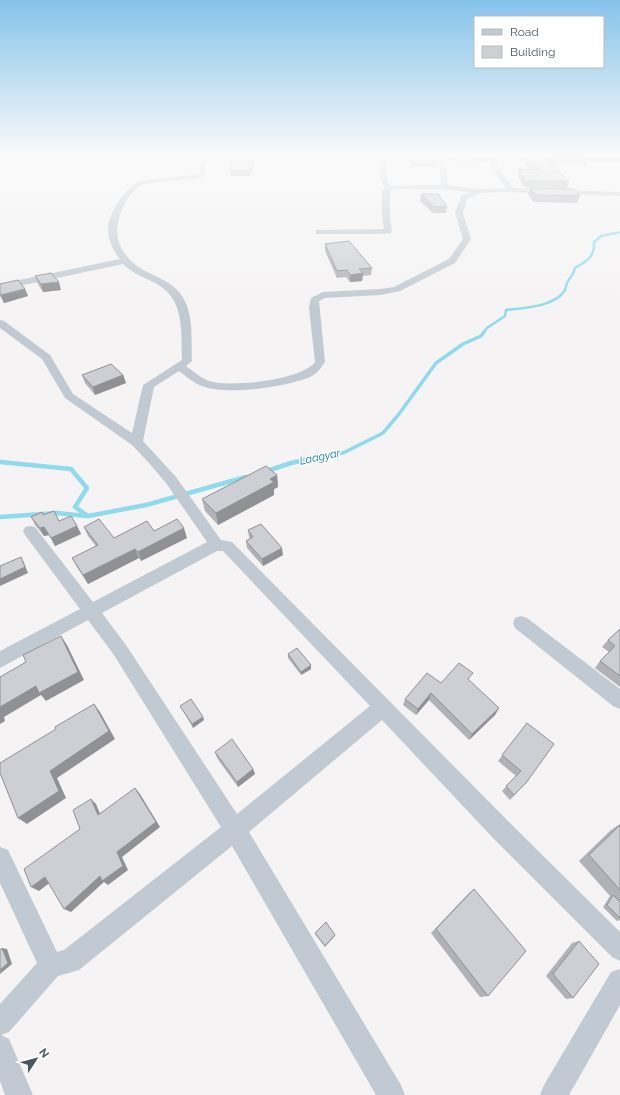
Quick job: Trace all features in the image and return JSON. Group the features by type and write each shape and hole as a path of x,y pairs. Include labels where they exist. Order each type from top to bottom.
{"street":[{"path":"120,206 111,228 118,251 124,261 142,275 165,284 178,296 184,319 187,361 180,367 166,373 149,385 136,442"},
{"path":"319,232 388,231 386,206"},
{"path":"180,367 206,384 228,388 250,387 298,377 314,370 320,362 314,300 323,295 380,292 397,289 452,261 467,239 458,206"},
{"path":"0,287 124,261"},
{"path":"0,324 46,357 69,396 136,442 171,480 217,544"},
{"path":"30,531 120,650 235,830 392,1095"},
{"path":"0,660 207,548 217,544 226,546 233,551 502,831 620,949"},
{"path":"521,623 620,700"},
{"path":"0,1023 51,966 70,961 235,830 383,708"},
{"path":"0,858 51,966"},
{"path":"554,1095 620,981"},
{"path":"0,1048 19,1095"}],"building":[{"path":"433,206 447,207 434,207"},
{"path":"349,241 372,268 359,269 363,273 350,275 347,270 337,271 325,244"},
{"path":"51,273 59,282 41,284 35,276"},
{"path":"18,280 25,289 0,294 0,284"},
{"path":"111,364 123,375 93,387 82,375"},
{"path":"266,466 277,475 270,479 274,482 216,513 202,499"},
{"path":"54,511 59,521 71,516 77,526 51,538 44,527 40,528 31,517 42,512 43,515"},
{"path":"99,519 114,538 147,521 154,531 177,519 184,528 138,552 135,549 83,575 72,558 98,545 84,527"},
{"path":"261,524 282,548 262,559 246,541 253,537 248,530"},
{"path":"21,557 25,567 0,579 0,566"},
{"path":"620,629 620,676 600,661 615,646 608,640"},
{"path":"61,636 78,672 39,693 36,686 0,707 0,677 26,662 23,655"},
{"path":"297,648 311,665 301,672 288,654"},
{"path":"459,663 473,673 468,679 499,708 472,734 431,693 418,709 405,699 427,673 441,683"},
{"path":"191,699 203,717 192,724 180,706"},
{"path":"94,704 109,731 50,771 59,791 18,818 0,773 0,763 56,729 55,727"},
{"path":"527,723 554,744 526,783 514,795 506,786 521,771 502,755"},
{"path":"232,739 253,769 237,782 215,752"},
{"path":"135,788 156,822 117,852 123,866 102,881 100,876 64,909 45,877 31,887 24,869 80,829 73,810 91,799 98,815"},
{"path":"620,825 620,890 589,855"},
{"path":"474,889 526,951 488,996 436,929"},
{"path":"613,895 620,902 620,918 607,905"},
{"path":"326,922 335,935 325,946 315,933"},
{"path":"579,941 599,964 573,998 553,974"},
{"path":"2,948 8,963 0,970 0,950"}],"waterway":[{"name":"Laagyar","path":"611,234 620,232"},
{"name":"Laagyar","path":"611,234 616,233"},
{"name":"Laagyar","path":"483,333 487,328 505,316 506,310 538,306 560,296 565,290 567,282 573,274 575,268 587,261 592,255 594,242 601,236 611,234"},
{"name":"Laagyar","path":"304,460 343,453 383,433 399,414 436,363 463,344 481,336 484,332"},
{"name":"Laagyar","path":"267,471 291,463 310,459"},
{"name":"Laagyar","path":"0,462 71,469 87,488 75,507 88,516 146,505 246,477"},
{"path":"0,517 57,513 86,516"}]}
